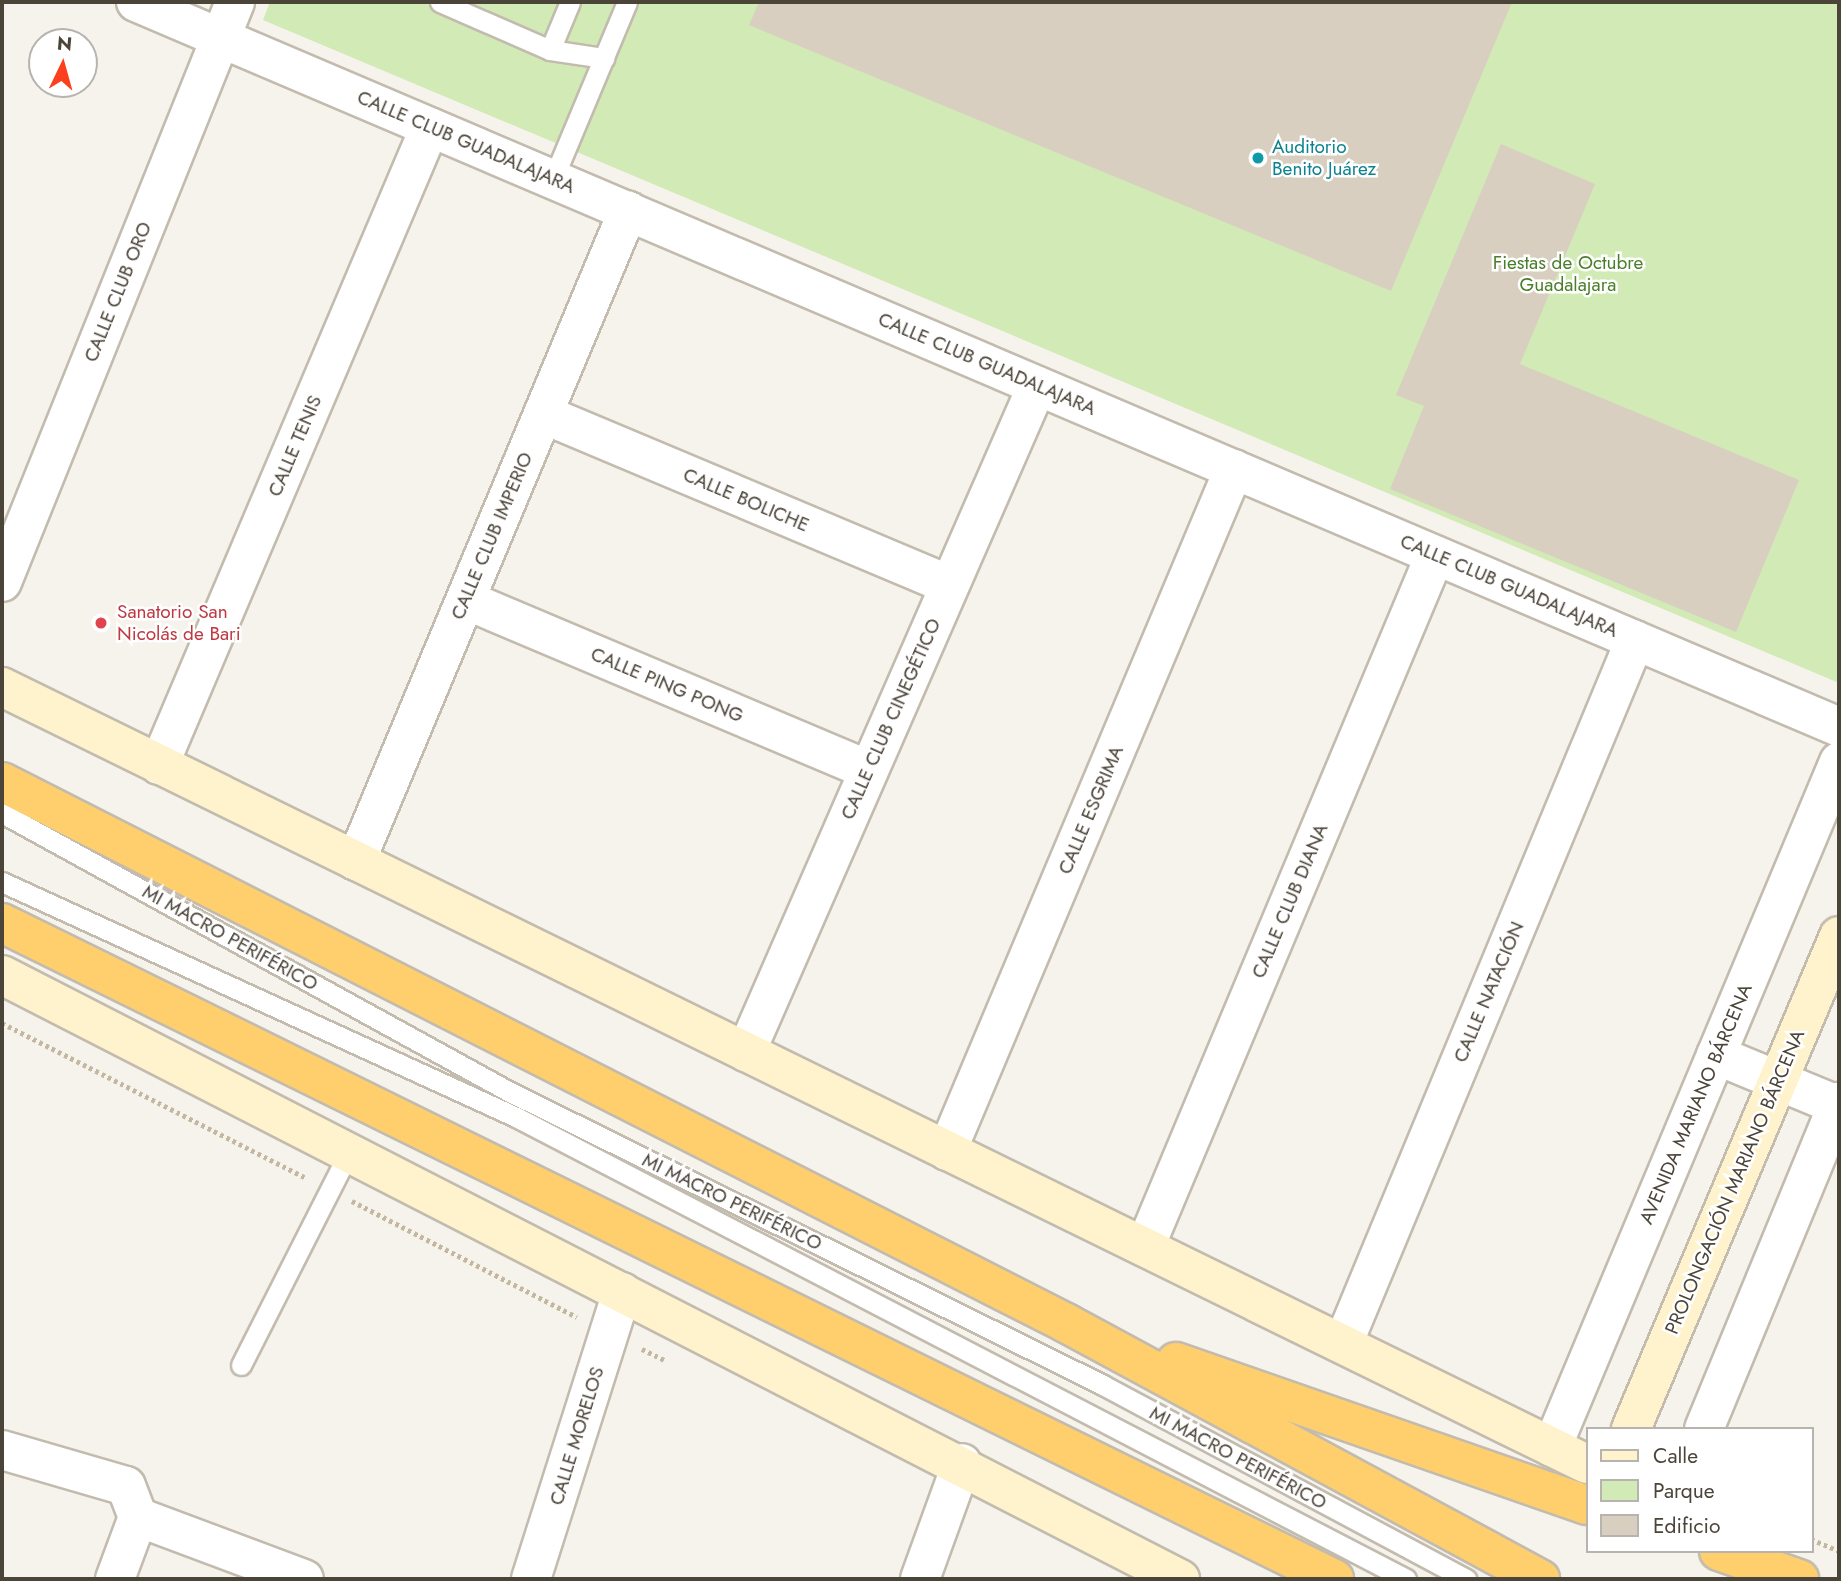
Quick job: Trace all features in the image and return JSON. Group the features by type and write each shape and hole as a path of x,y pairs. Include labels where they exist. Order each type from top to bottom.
{"highway":[{"path":"2,766 62,812"},
{"path":"2,782 1066,1323 1540,1579"},
{"path":"2,923 1139,1478 1334,1579"},
{"path":"1066,1323 1586,1505"},
{"path":"1139,1478 1295,1579"},
{"path":"1725,1553 1799,1579"}],"street":[{"name":"CALLE CLUB GUADALAJARA","path":"136,2 1839,727"},
{"name":"CALLE CLUB ORO","path":"2,582 234,2"},
{"name":"CALLE TENIS","path":"159,765 430,127"},
{"name":"CALLE CLUB IMPERIO","path":"356,861 628,211"},
{"name":"CALLE CLUB CINEGÉTICO","path":"746,1052 1037,386"},
{"name":"CALLE BOLICHE","path":"543,414 950,585"},
{"name":"CALLE ESGRIMA","path":"947,1151 1234,469"},
{"name":"CALLE CLUB DIANA","path":"1145,1247 1435,555"},
{"name":"CALLE PING PONG","path":"466,600 869,770"},
{"name":"CALLE NATACIÓN","path":"1343,1344 1635,640"},
{"path":"2,687 1586,1464"},
{"name":"AVENIDA MARIANO BÁRCENA","path":"1552,1447 1839,762"},
{"name":"PROLONGACIÓN MARIANO BÁRCENA","path":"1632,1427 1839,936"},
{"path":"2,975 962,1463 1180,1579"},
{"path":"1705,1427 1839,1105 1716,1055"},
{"name":"CALLE MORELOS","path":"531,1579 622,1292"},
{"path":"2,1450 126,1486 138,1517 115,1579"},
{"path":"920,1579 962,1463"},
{"path":"138,1517 304,1579"},
{"path":"1769,1553 1822,1579"}],"lane":[{"path":"440,2 550,50 604,58"},
{"path":"550,50 570,2"},
{"path":"553,179 627,2"},
{"name":"MI MACRO PERIFÉRICO","path":"2,813 510,1092 1103,1385 1467,1579"},
{"name":"MI MACRO PERIFÉRICO","path":"2,882 516,1117 1406,1579"},
{"path":"241,1365 349,1152"}],"path":[{"path":"1813,1540 1839,1551"}],"green space":[{"name":"Fiestas de Octubre Guadalajara","path":"270,2 1839,2 1839,683 263,20"}],"building":[{"name":"Auditorio Benito Juárez","path":"759,2 1512,2 1391,291 749,25"},
{"path":"1501,144 1595,184 1520,364 1799,480 1736,632 1390,489 1424,406 1396,395"}],"place":[{"name":"Auditorio Benito Juárez","path":"1258,158"},
{"name":"Sanatorio San Nicolás de Bari","path":"101,623"}]}
